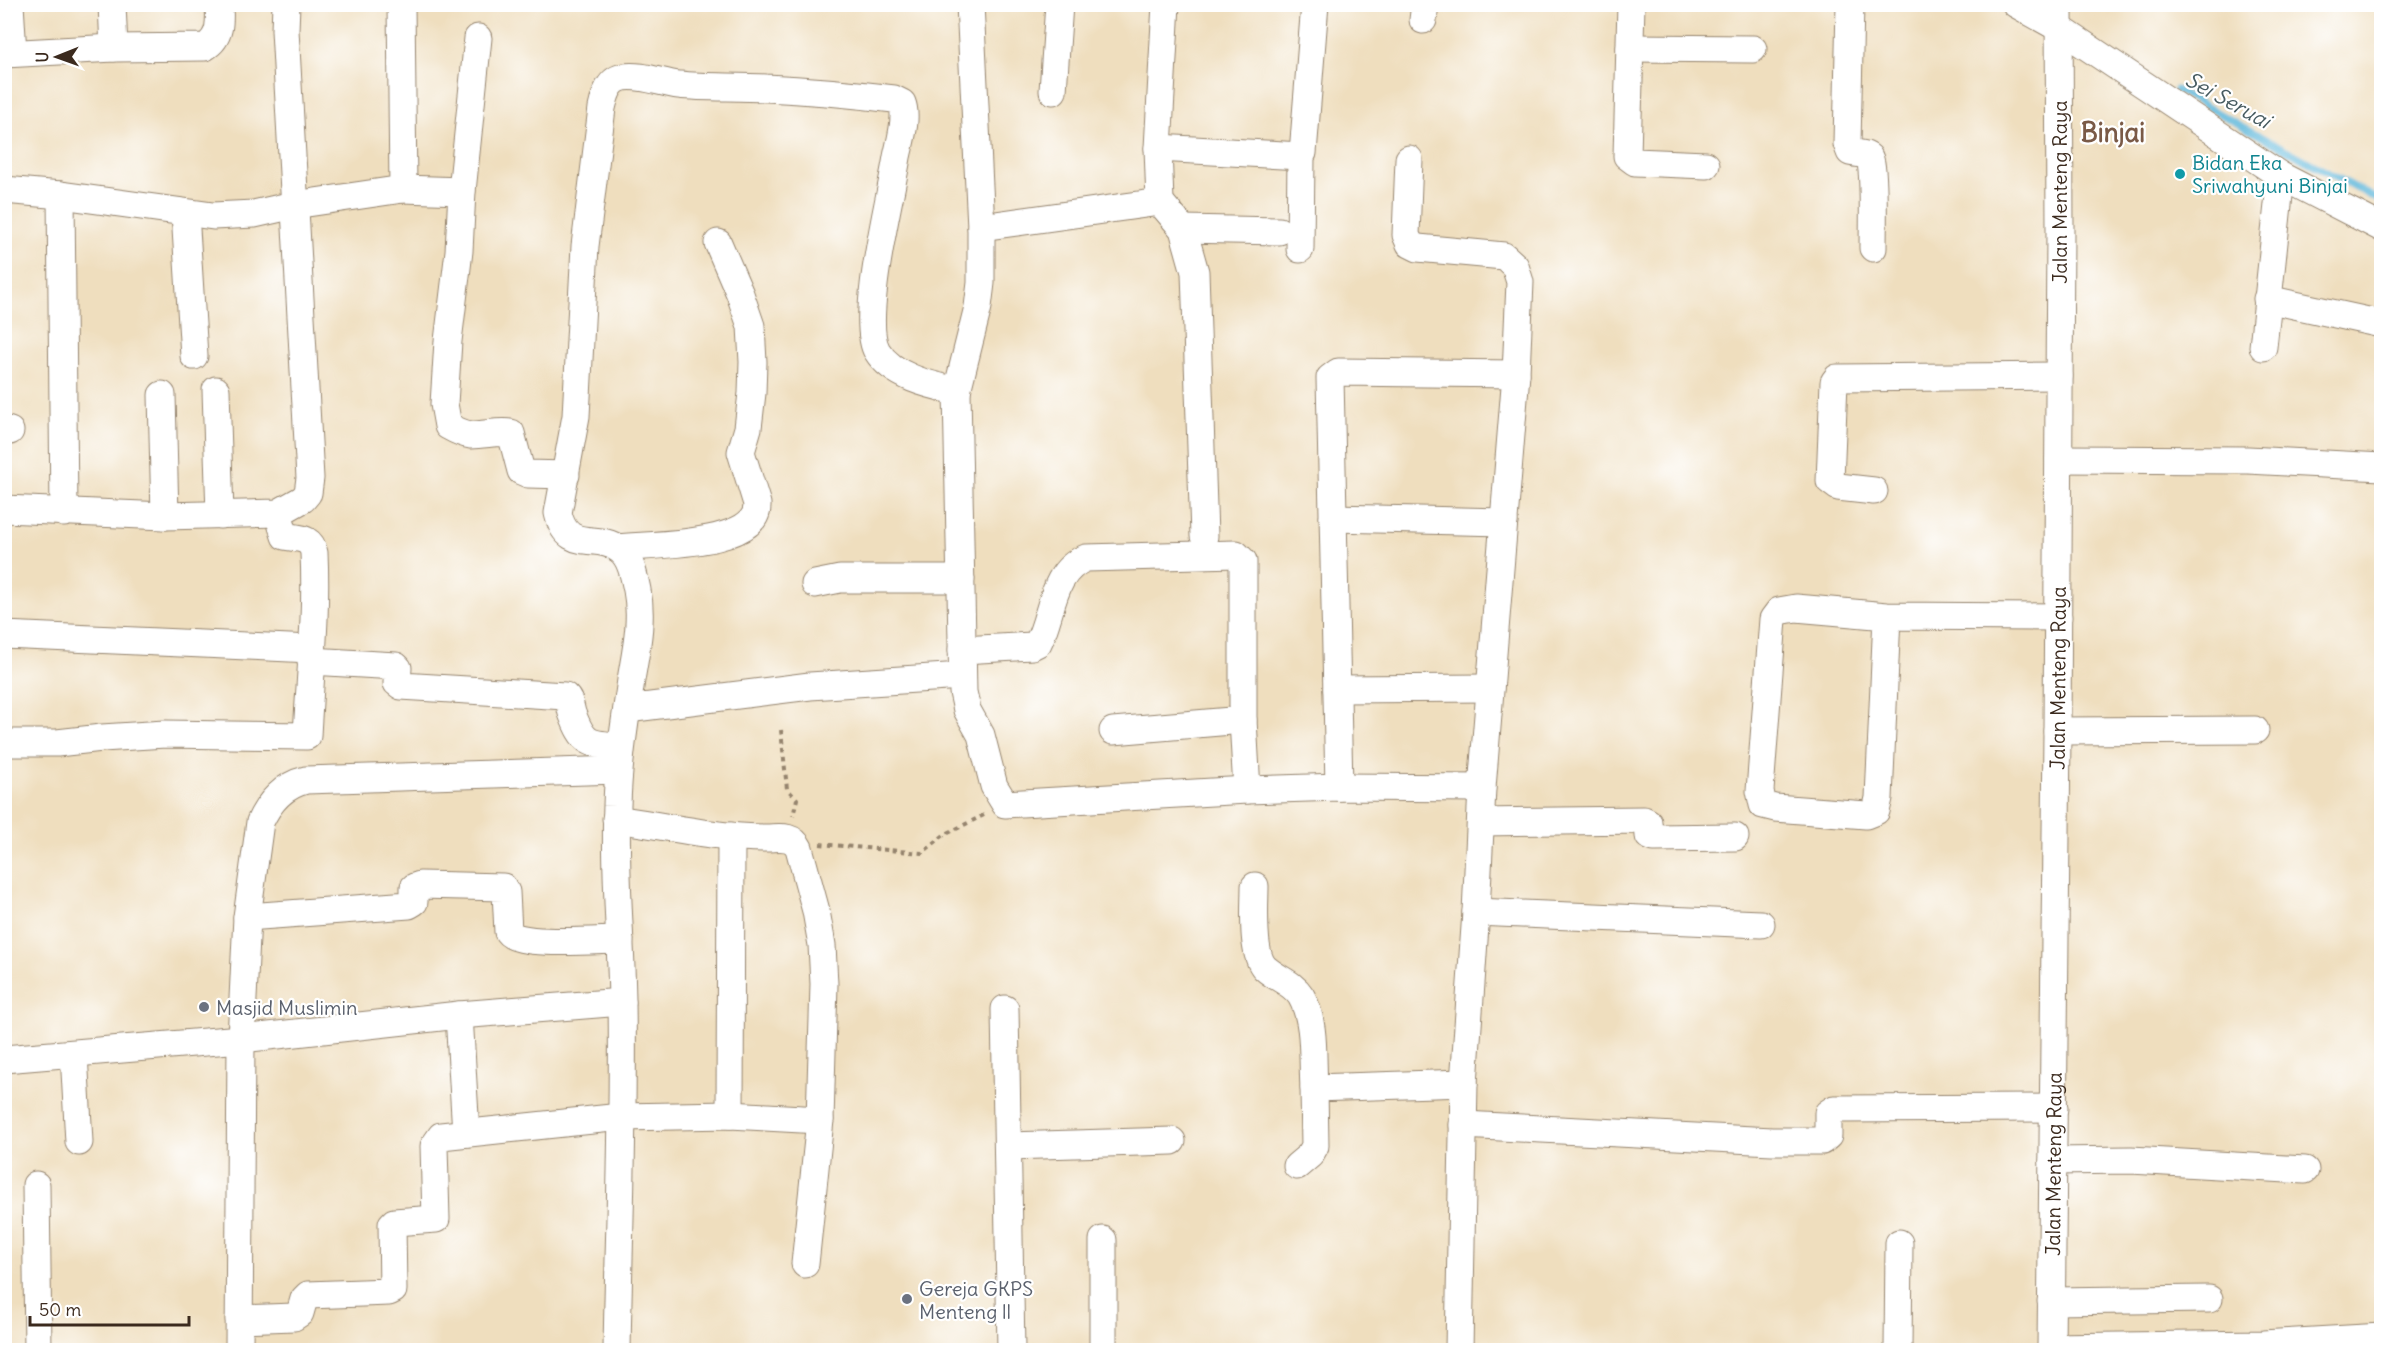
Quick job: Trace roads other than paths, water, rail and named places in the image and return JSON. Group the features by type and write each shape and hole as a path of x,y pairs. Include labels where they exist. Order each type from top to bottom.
{"street":[{"path":"10,4 9,53 114,48 206,47 214,42 218,33 219,4"},
{"path":"112,4 114,48"},
{"path":"4,509 165,516 278,513 303,499 308,493 310,478 285,30 286,4"},
{"path":"401,4 403,189"},
{"path":"970,4 981,227 981,283 978,307 957,391 962,676 967,710 978,728 994,786 1005,804 1246,790 1339,787 1482,788"},
{"path":"1053,92 1059,4"},
{"path":"1166,4 1158,148 1160,202 1184,228 1195,272 1204,536"},
{"path":"1300,249 1301,156 1315,4"},
{"path":"1631,4 1627,156 1635,162 1706,165"},
{"path":"1850,4 1847,144 1850,152 1865,155 1870,160 1874,203 1873,248"},
{"path":"2016,4 2059,16 2281,176 2382,228"},
{"name":"Jalan Menteng Raya","path":"2051,1349 2059,459 2059,16"},
{"path":"478,38 445,388 444,405 448,426 471,435 504,432 511,434 521,471 528,474 566,475"},
{"path":"1629,48 1753,49"},
{"path":"718,243 740,294 750,326 753,362 752,393 748,428 741,452 758,512 751,523 716,538 618,548 578,539 567,533 560,523 558,513 576,416 585,246 605,93 610,85 622,77 638,76 654,82 680,85 824,90 894,99 902,103 904,110 901,137 874,293 871,323 873,341 884,359 897,370 915,379 957,391"},
{"path":"1158,148 1301,156"},
{"path":"1410,159 1406,235 1410,244 1418,248 1504,256 1515,266 1520,282 1516,374 1482,788 1464,1083 1459,1350"},
{"path":"2263,346 2281,176"},
{"path":"4,190 61,195 185,213 237,216 403,189 462,191"},
{"path":"61,195 64,513"},
{"path":"981,227 1160,202"},
{"path":"185,213 194,356"},
{"path":"1184,228 1279,231"},
{"path":"2267,299 2377,323"},
{"path":"1339,787 1329,382 1331,375 1338,372 1516,374"},
{"path":"1874,491 1838,487 1830,481 1834,382 1837,378 2059,376"},
{"path":"216,390 220,515"},
{"path":"162,395 165,516"},
{"path":"2059,459 2248,460 2382,466"},
{"path":"278,513 285,536 305,539 312,545 316,601 311,655 306,780"},
{"path":"1333,518 1504,522"},
{"path":"617,1350 622,1002 616,819 619,758 639,612 632,570 618,548"},
{"path":"962,650 1032,646 1038,643 1052,601 1065,574 1073,565 1086,558 1236,554 1243,561 1243,720 1246,790"},
{"path":"815,585 840,579 961,579"},
{"path":"1887,616 1879,798 1876,811 1866,815 1775,808 1763,805 1760,791 1773,619 1776,614 1785,609 1796,609 1887,616 2058,617"},
{"path":"4,635 311,655 396,666 398,668 397,682 402,686 565,696 588,742 619,758"},
{"path":"627,709 810,686 962,676"},
{"path":"1337,689 1490,688"},
{"path":"1113,731 1243,720"},
{"path":"2057,731 2255,730"},
{"path":"4,743 57,743 165,734 307,735"},
{"path":"239,1350 241,1039 247,917 260,822 269,806 286,788 306,780 619,758"},
{"path":"616,819 793,843 816,911 822,945 824,984 820,1120 805,1264"},
{"path":"1481,822 1644,820 1648,822 1649,836 1653,838 1735,837"},
{"path":"730,1115 731,836"},
{"path":"247,917 409,905 414,902 414,887 420,885 503,887 506,892 508,932 519,939 620,940"},
{"path":"1255,886 1256,934 1260,961 1264,967 1293,986 1305,1004 1311,1025 1315,1146 1310,1155 1297,1166"},
{"path":"1476,912 1761,924"},
{"path":"4,1059 241,1039 459,1015 622,1002"},
{"path":"1005,1009 1011,1350"},
{"path":"459,1015 466,1133"},
{"path":"74,1054 79,1142"},
{"path":"1314,1088 1464,1083"},
{"path":"1463,1125 1772,1141 1822,1141 1828,1137 1828,1113 1834,1109 2054,1108"},
{"path":"239,1319 294,1317 300,1314 308,1294 389,1292 393,1290 392,1224 436,1219 434,1146 441,1136 621,1117 730,1115 820,1120"},
{"path":"1009,1146 1172,1141"},
{"path":"2053,1161 2131,1160 2305,1170"},
{"path":"36,1185 38,1350"},
{"path":"1103,1240 1103,1350"},
{"path":"1898,1350 1899,1243"},
{"path":"2051,1301 2210,1299"},
{"path":"2051,1349 2262,1344 2382,1337"}],"waterway":[{"name":"Sei Seruai","path":"2176,90 2382,202"}],"place":[{"name":"Bidan Eka Sriwahyuni Binjai","path":"2180,174"},
{"name":"Masjid Muslimin","path":"204,1007"},
{"name":"Gereja GKPS Menteng ll","path":"907,1299"}],"district":[{"name":"Binjai","path":"2113,132"}]}
